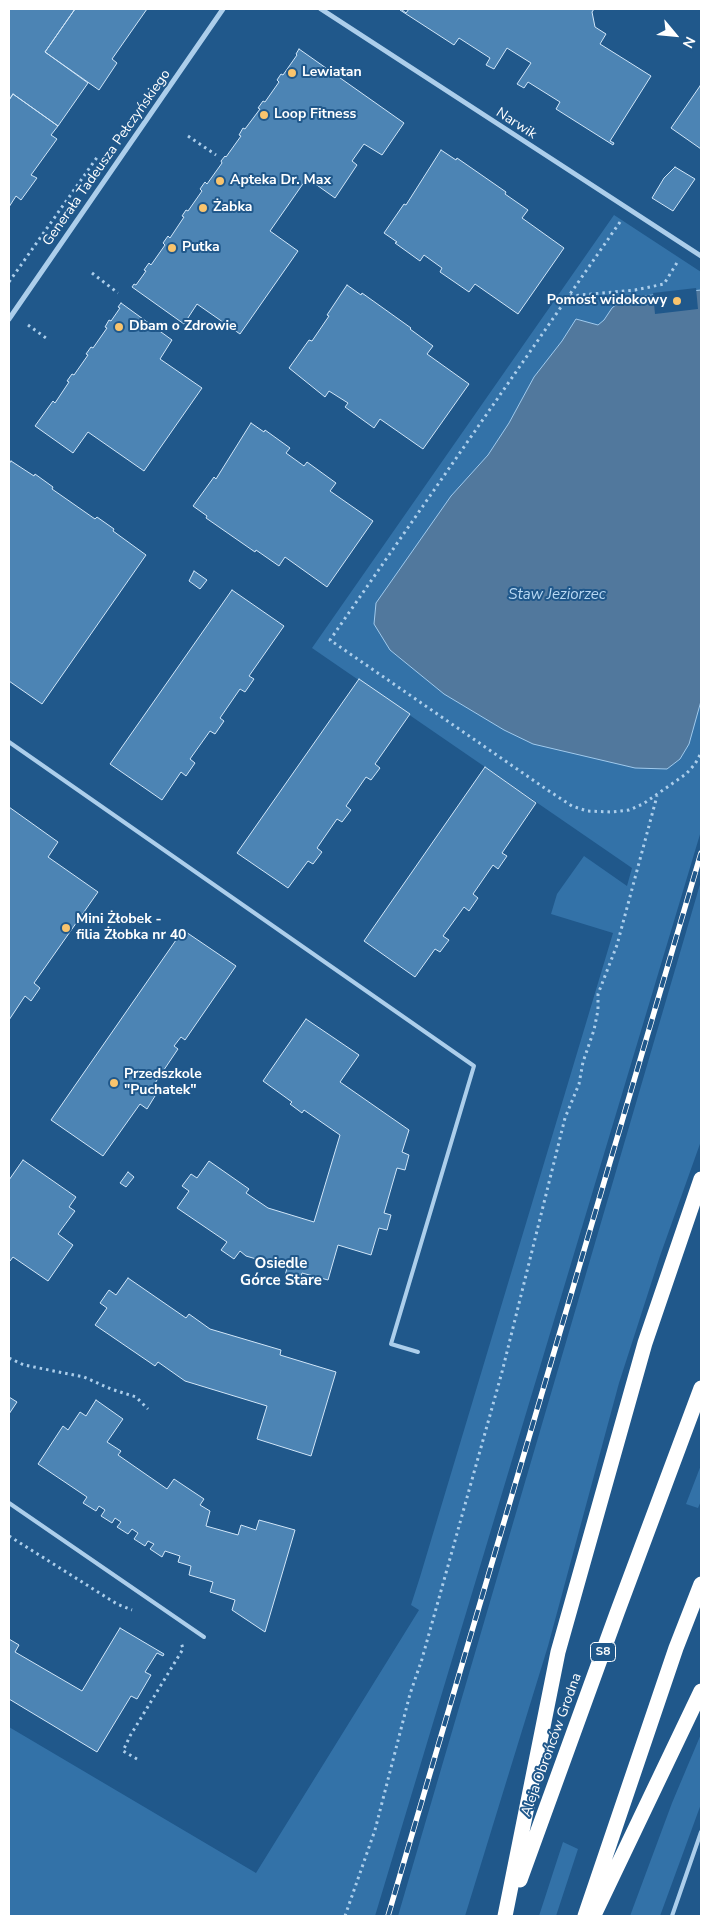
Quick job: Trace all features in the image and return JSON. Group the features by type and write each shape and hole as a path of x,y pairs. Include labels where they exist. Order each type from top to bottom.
{"highway":[{"path":"506,1916 558,1652 646,1343 701,1178"},
{"name":"Aleja Obrońców Grodna","path":"506,1916 701,1388"},
{"path":"584,1916 676,1648 701,1584"},
{"path":"593,1916 701,1692"}],"street":[{"name":"Generała Tadeusza Pełczyńskiego","path":"9,319 223,9"},
{"name":"Narwik","path":"321,9 701,256"}],"lane":[{"path":"9,742 474,1066 391,1344 418,1352"},
{"path":"9,1503 204,1637"},
{"path":"672,1916 701,1832"}],"path":[{"path":"188,136 216,155"},
{"path":"629,210 330,640 546,789 572,806 587,812 629,810 657,796 686,774 695,764 701,753"},
{"path":"569,296 635,290 664,284 681,256"},
{"path":"92,273 118,293"},
{"path":"28,325 46,338"},
{"path":"345,1916 375,1830 410,1694 422,1659 502,1372 541,1207 565,1118 580,1084 583,1062 594,1030 598,1010 598,994 617,945 657,796"},
{"path":"9,1358 24,1365 84,1377 111,1389 136,1397 148,1409"},
{"path":"9,1536 117,1604 134,1610"},
{"path":"137,1759 123,1751 130,1736 183,1649 180,1640"}],"shaded area":[{"path":"614,215 701,272 701,831 375,1916 9,1916 9,1727 256,1873 419,1610 411,1605 613,933 551,914 557,894 584,856 627,886 632,868 312,648"},
{"path":"701,881 701,1141 660,1256 619,1383 548,1646 465,1916 398,1916"},
{"path":"701,1465 701,1501 698,1508 686,1504"},
{"path":"701,1734 701,1804 660,1916 630,1916 672,1803"},
{"path":"563,1842 578,1849 556,1916 539,1916"}],"water":[{"name":"Staw Jeziorzec","path":"701,290 701,701 689,744 680,759 667,769 635,768 533,744 504,730 444,694 390,650 374,624 376,603 451,496 488,455 509,423 534,377 562,341 576,319 598,325 612,308 624,298"}],"pier":[{"path":"696,288 698,309 655,314 653,293"}],"building":[{"path":"9,9 75,9 45,52 88,83 58,126 13,94 9,100"},
{"path":"75,9 147,9 112,59 117,63 99,90 45,52"},
{"path":"409,9 594,9 592,12 595,27 606,34 600,44 651,76 610,141 614,143 613,145 556,109 560,102 528,82 524,88 517,84 531,63 507,48 494,69 486,65 490,58 459,38 454,45 400,10 406,13"},
{"path":"299,49 404,123 382,155 364,144 352,161 357,165 335,198 307,178 270,231 298,251 240,334 197,304 184,324 132,287 134,284 136,285 146,271 144,270 149,263 151,265 165,245 163,243 168,236 170,238 184,217 182,216 186,210 188,211 202,191 200,189 205,182 207,184 222,163 221,161 241,136 239,135 243,128 245,129 260,109 258,108 263,101 265,102 279,82 277,80 281,74 283,75"},
{"path":"701,87 701,149 671,128"},
{"path":"13,94 58,126 51,135 57,139 31,175 37,178 21,200 16,196 9,207 9,100"},
{"path":"441,150 456,160 457,158 506,192 505,194 528,210 522,218 564,248 518,314 475,284 469,292 440,272 442,268 424,255 420,261 384,233 404,204 406,205"},
{"path":"675,167 695,179 673,211 652,198 664,178"},
{"path":"347,285 361,295 362,293 411,328 433,346 427,354 469,384 423,449 380,419 374,428 345,407 348,403 329,391 325,397 289,368 309,340 312,341"},
{"path":"121,303 172,340 160,359 202,388 144,471 88,432 73,453 35,426 53,401 55,403 69,382 67,381 72,374 74,375 88,355 86,354 91,347 93,348 107,328 105,327 120,308 118,307"},
{"path":"251,423 264,432 265,430 290,448 286,453 304,466 307,462 336,483 330,491 373,521 327,587 285,557 279,566 256,550 255,552 206,518 207,516 193,506 214,477 216,479"},
{"path":"11,461 34,476 35,474 53,487 52,489 95,519 97,517 146,555 42,704 9,681 9,464"},
{"path":"194,571 207,580 200,589 189,581"},
{"path":"232,590 284,626 249,676 254,679 245,692 240,689 220,718 224,721 215,734 210,731 190,759 195,763 186,776 181,772 162,800 110,764"},
{"path":"359,679 410,714 375,764 380,768 371,780 366,777 346,806 351,810 342,822 337,819 317,848 322,852 313,864 308,861 288,888 237,853"},
{"path":"485,767 536,803 502,853 507,856 498,869 493,865 473,894 478,898 469,911 464,907 443,936 449,940 440,952 435,949 415,977 364,941"},
{"path":"9,807 58,842 48,857 98,892 34,983 40,988 31,1001 25,996 9,1020"},
{"path":"183,930 236,966 185,1040 181,1037 174,1046 178,1049 149,1092 155,1096 147,1109 140,1104 103,1156 51,1120"},
{"path":"306,1019 359,1055 340,1082 409,1130 402,1152 409,1155 405,1170 397,1168 384,1213 391,1215 387,1230 379,1228 371,1255 338,1245 328,1280 302,1273 300,1280 285,1276 287,1268 246,1256 240,1251 234,1259 221,1250 227,1242 177,1208 189,1191 182,1186 191,1174 197,1178 209,1161 249,1189 246,1193 268,1208 314,1222 340,1135 304,1110 302,1113 290,1104 292,1102 263,1081"},
{"path":"23,1160 76,1197 69,1207 75,1211 58,1234 73,1245 48,1281 13,1257 9,1261 9,1180"},
{"path":"128,1172 134,1177 126,1187 120,1183"},
{"path":"128,1278 186,1318 189,1314 210,1329 281,1350 280,1355 336,1372 311,1456 257,1439 267,1406 185,1381 158,1362 155,1366 95,1325 107,1308 100,1303 109,1290 116,1295"},
{"path":"9,1397 17,1402 9,1414"},
{"path":"96,1400 123,1419 107,1442 121,1451 118,1455 167,1489 174,1479 204,1499 200,1505 210,1511 206,1526 238,1535 241,1525 256,1530 259,1520 295,1530 265,1632 232,1610 235,1600 210,1592 213,1582 189,1575 191,1566 178,1562 180,1556 165,1551 162,1557 150,1549 154,1544 148,1541 145,1546 134,1539 138,1533 132,1529 128,1534 117,1527 121,1522 115,1518 112,1523 101,1516 105,1510 99,1506 96,1511 83,1503 87,1497 38,1464 63,1426 68,1430 80,1412 86,1416"},
{"path":"120,1628 164,1654 163,1656 157,1653 145,1672 151,1675 137,1699 131,1696 97,1752 9,1699 9,1639 19,1645 15,1652 82,1691"}],"railway":[{"path":"388,1916 701,853"}],"place":[{"name":"Lewiatan","path":"292,73"},
{"name":"Loop Fitness","path":"264,115"},
{"name":"Apteka Dr. Max","path":"220,181"},
{"name":"Żabka","path":"203,208"},
{"name":"Putka","path":"172,248"},
{"name":"Pomost widokowy","path":"677,301"},
{"name":"Dbam o Zdrowie","path":"119,327"},
{"name":"Mini Żłobek - filia Żłobka nr 40","path":"66,928"},
{"name":"Przedszkole \"Puchatek\"","path":"114,1083"}],"district":[{"name":"Osiedle Górce Stare","path":"281,1272"}]}
